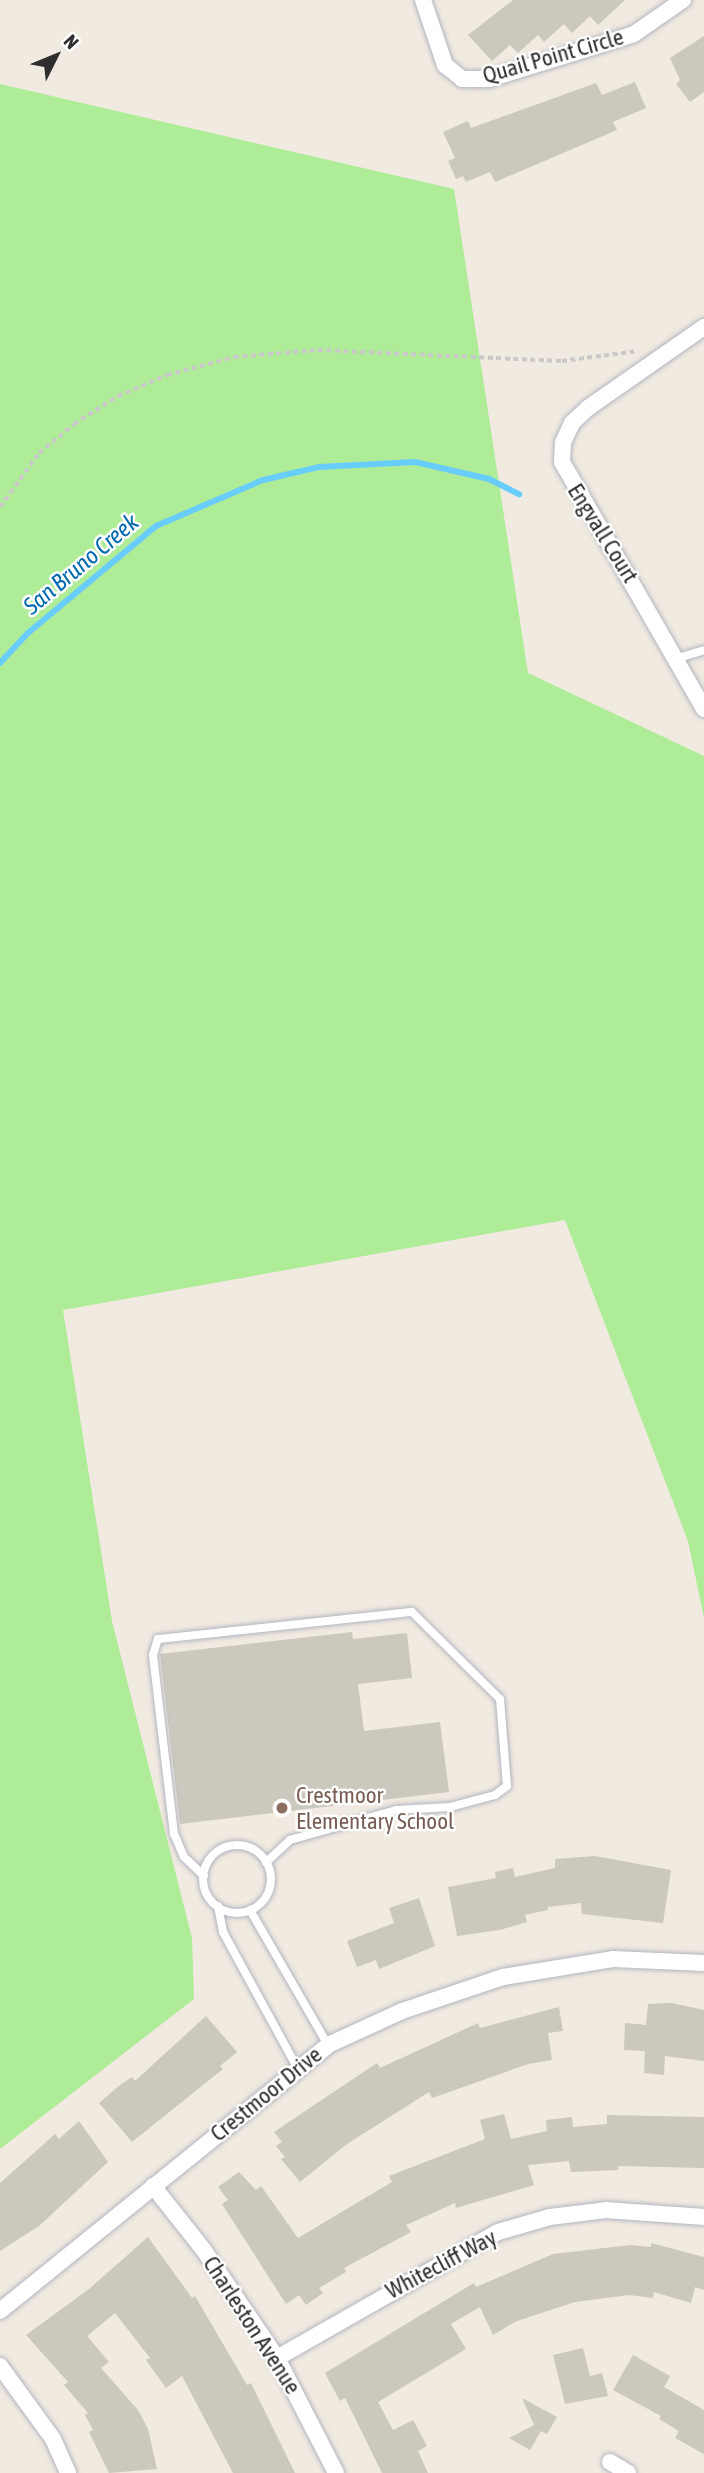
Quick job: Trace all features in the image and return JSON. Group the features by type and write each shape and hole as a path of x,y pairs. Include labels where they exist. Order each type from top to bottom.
{"street":[{"name":"Quail Point Circle","path":"423,0 445,65 462,79 489,79 634,34 683,0"},
{"name":"Engvall Court","path":"704,327 572,423 564,442 562,462 650,610 674,659 704,709"},
{"name":"Crestmoor Drive","path":"0,2311 297,2067 328,2045 402,2011 503,1976 613,1959 704,1963"},
{"name":"Charleston Avenue","path":"153,2186 210,2259 277,2358 336,2473"},
{"name":"Whitecliff Way","path":"277,2358 498,2232 550,2217 606,2210 704,2217"},
{"path":"0,2366 47,2428 68,2473"},
{"path":"610,2462 628,2473"}],"lane":[{"path":"674,659 704,650"},
{"path":"204,1876 184,1857 174,1834 154,1643 162,1637 412,1612 500,1699 507,1786 495,1795 450,1807 396,1810 290,1840 266,1862"},
{"path":"230,1846 251,1849 266,1862 269,1890 250,1910 233,1913 218,1906 206,1893 204,1876 213,1856 230,1846"},
{"path":"218,1906 223,1932 297,2067"},
{"path":"250,1910 328,2045"}],"path":[{"path":"0,507 38,453 96,410 167,375 234,357 318,350 562,361 678,345"}],"green space":[{"path":"0,84 454,189 528,673 704,756 704,1618 688,1541 565,1220 63,1310 112,1621 192,1938 194,1999 0,2149"}],"building":[{"path":"513,0 625,0 598,25 590,16 572,33 564,24 544,42 538,35 518,53 510,45 492,61 468,35"},
{"path":"704,36 704,92 690,102 676,84 680,80 670,58"},
{"path":"635,82 646,108 613,122 617,130 495,182 490,172 466,182 463,176 456,179 448,161 455,158 443,132 468,121 471,128 596,83 602,95"},
{"path":"352,1632 353,1639 407,1633 412,1678 358,1684 364,1731 440,1722 449,1792 180,1824 160,1654"},
{"path":"595,1856 671,1870 663,1923 582,1914 581,1903 547,1907 548,1910 525,1915 527,1922 500,1930 457,1936 448,1887 496,1878 495,1872 513,1868 515,1877 555,1868 555,1859"},
{"path":"419,1898 435,1946 379,1969 376,1960 357,1967 347,1941 394,1923 389,1908"},
{"path":"672,2003 704,2010 704,2061 665,2056 664,2075 644,2073 645,2051 624,2050 625,2023 646,2025 648,2004"},
{"path":"559,2007 563,2031 548,2033 552,2060 528,2064 432,2098 429,2092 347,2144 300,2182 281,2159 285,2157 276,2146 282,2142 274,2132 377,2063 380,2068 478,2023 480,2028"},
{"path":"206,2016 237,2052 220,2066 223,2069 132,2142 99,2103 132,2077 135,2081"},
{"path":"504,2114 511,2139 547,2131 546,2120 572,2117 573,2127 607,2124 607,2115 704,2117 704,2168 618,2166 618,2170 571,2172 569,2161 528,2165 534,2185 456,2208 455,2203 406,2225 411,2232 344,2268 346,2272 319,2288 323,2293 306,2305 299,2295 286,2304 222,2204 228,2200 218,2187 239,2172 256,2190 261,2186 298,2238 392,2182 389,2176 485,2139 480,2120"},
{"path":"79,2121 108,2162 39,2226 0,2251 0,2183 55,2134 59,2139"},
{"path":"148,2237 192,2298 195,2296 247,2385 251,2383 295,2473 233,2473 182,2376 166,2388 146,2360 150,2358 115,2313 87,2336 109,2362 101,2368 138,2410 148,2429 157,2469 109,2473 89,2432 93,2430 85,2415 88,2413 64,2385 68,2382 26,2335 89,2289"},
{"path":"651,2243 704,2257 704,2290 695,2287 691,2303 654,2292 653,2298 629,2295 575,2302 517,2321 493,2335 480,2307 451,2324 466,2349 378,2402 393,2430 413,2420 427,2446 418,2451 428,2473 382,2473 345,2398 340,2401 325,2373 474,2283 476,2287 553,2254 630,2245 651,2247"},
{"path":"583,2348 590,2376 602,2373 608,2396 565,2404 553,2355"},
{"path":"633,2355 670,2376 664,2387 704,2410 704,2454 675,2438 679,2431 659,2419 661,2416 613,2390"},
{"path":"522,2398 557,2417 547,2434 541,2431 530,2450 509,2438 534,2425"}],"waterway":[{"name":"San Bruno Creek","path":"0,663 28,633 156,526 263,480 319,467 415,462 489,479 519,494"}],"place":[{"name":"Crestmoor Elementary School","path":"282,1808"}]}
